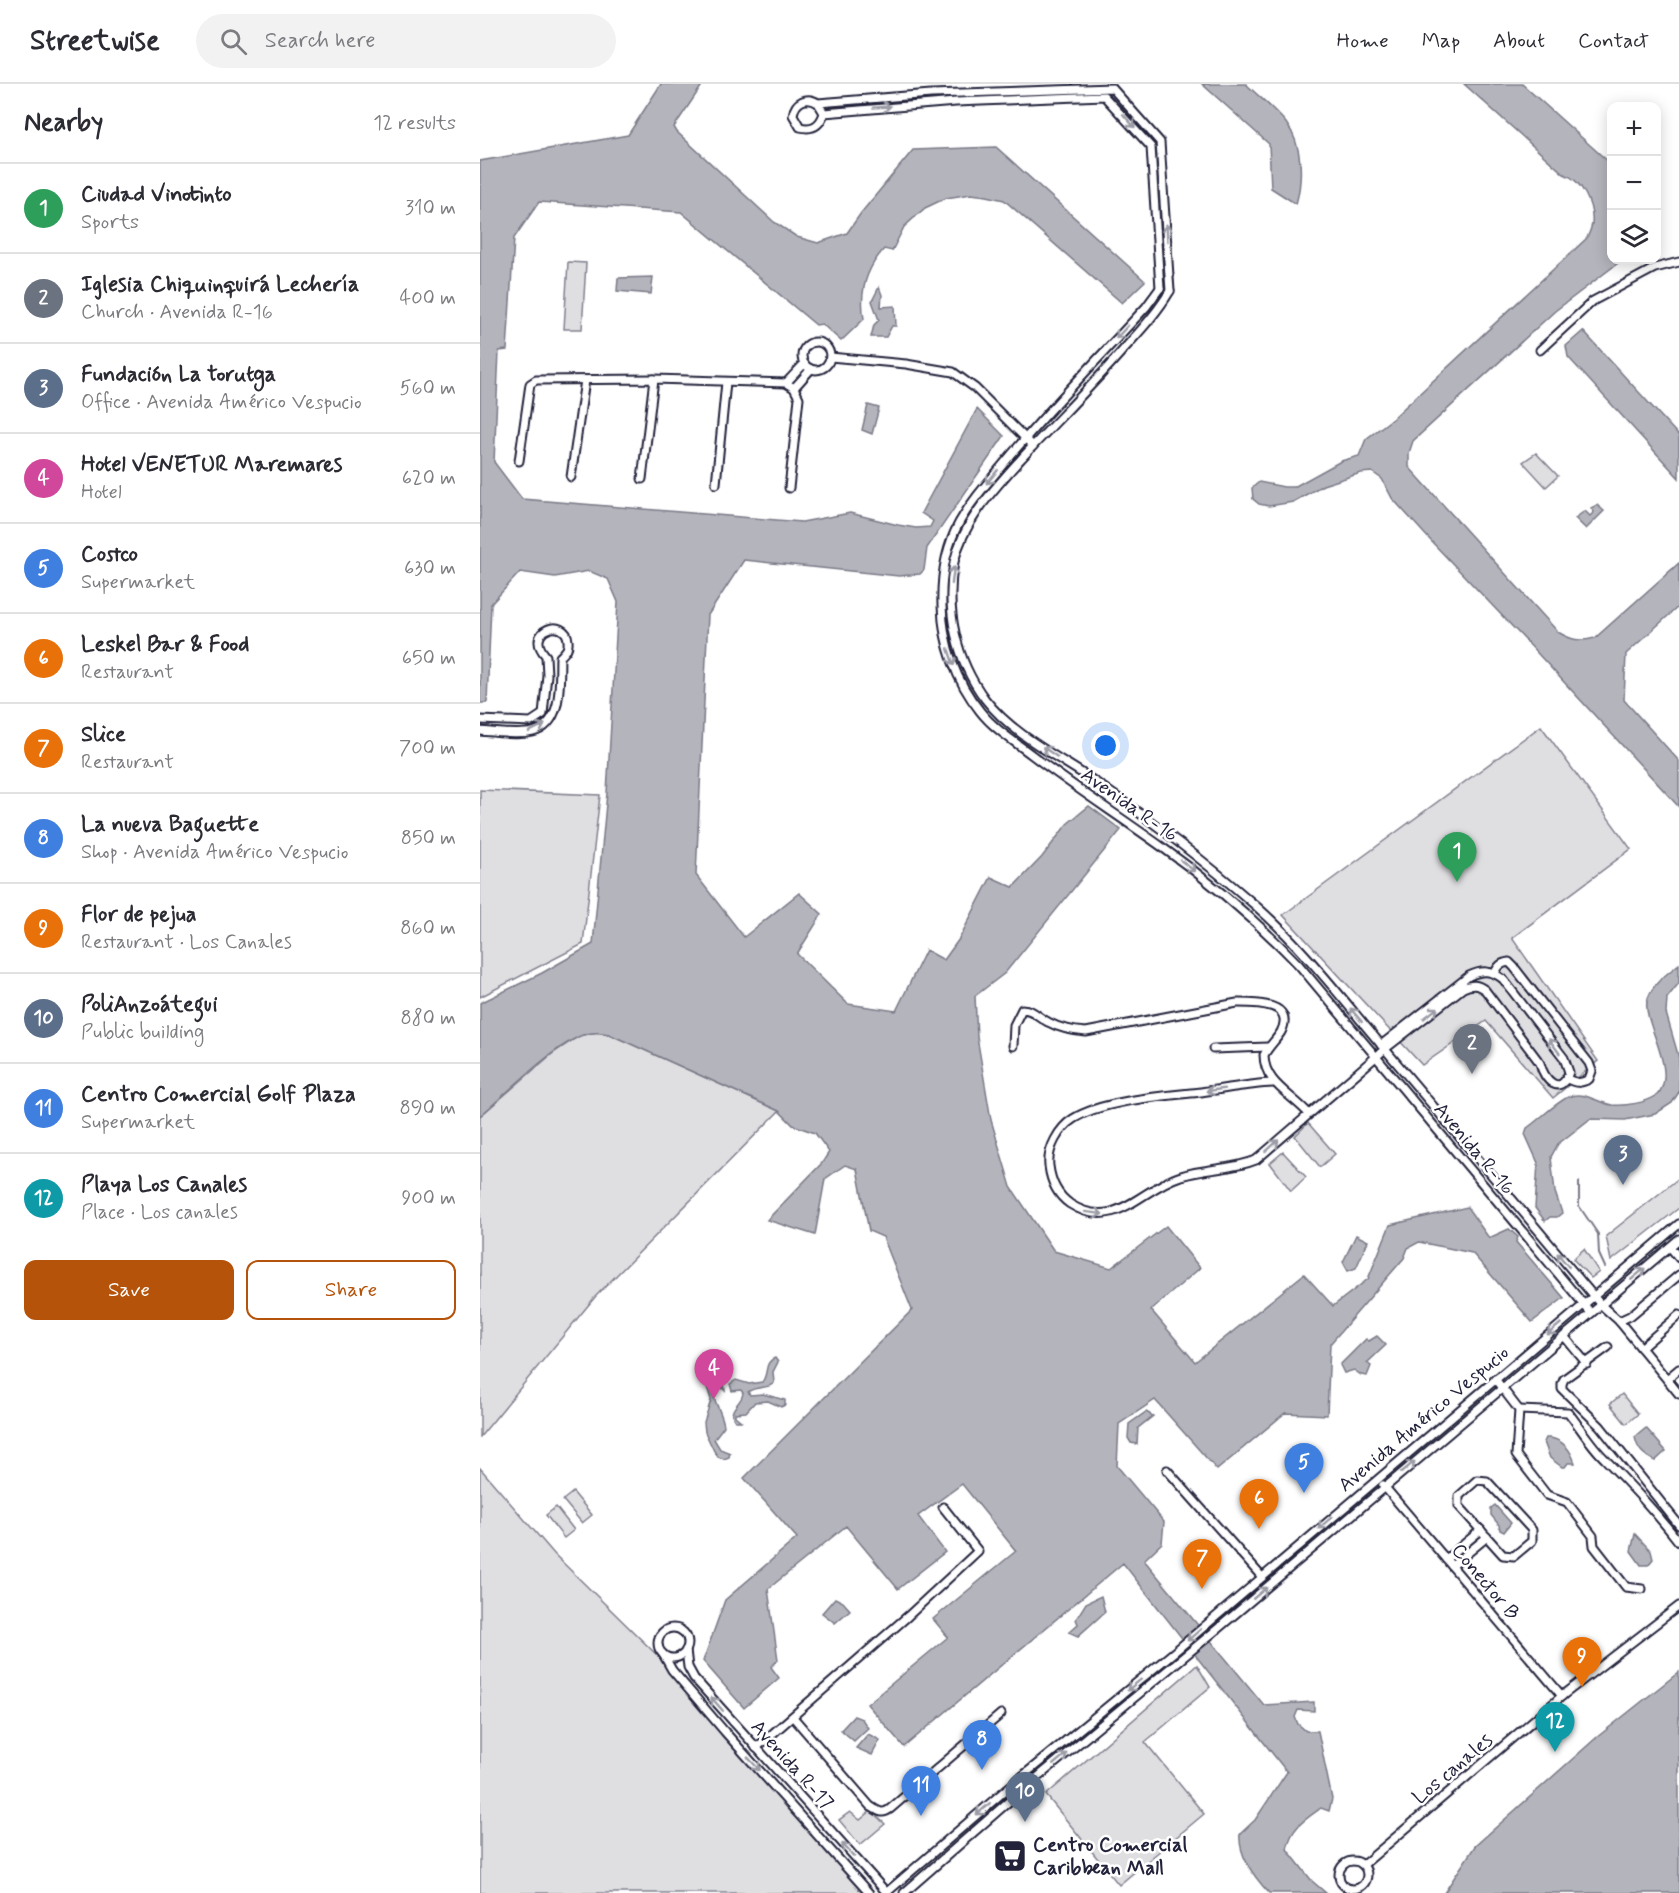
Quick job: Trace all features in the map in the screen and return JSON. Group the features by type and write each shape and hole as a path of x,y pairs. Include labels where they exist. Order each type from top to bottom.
{"street":[{"path":"1112,88 1160,142 1170,291 1160,288 1151,147 1104,96 989,101 824,113 819,124 811,128 800,127 795,121 796,105 802,100 818,103 884,97 1112,88"},
{"path":"989,92 989,101"},
{"path":"818,103 824,113"},
{"path":"1540,350 1593,301 1655,268 1679,261"},
{"name":"Avenida R-16","path":"1160,288 1146,307 982,488 959,523 950,542 941,592 943,629 949,652 963,685 975,705 993,724 1058,774 1172,854 1248,915 1299,965 1591,1312"},
{"name":"Avenida R-16","path":"1170,291 1095,382 992,491 971,522 959,545 952,578 952,621 962,659 984,698 1000,716 1106,790 1211,869 1255,905 1304,952 1600,1305 1619,1321 1679,1394"},
{"path":"811,342 818,342 828,350 830,357 825,366 811,369 804,364 802,357 803,350 811,342"},
{"path":"830,357 906,364 952,372 975,388 1033,446"},
{"path":"786,383 804,364"},
{"path":"794,388 811,369"},
{"path":"519,460 532,381 654,379 786,383 794,388 799,398 789,488"},
{"path":"642,479 654,379"},
{"path":"571,477 585,381"},
{"path":"716,484 726,382"},
{"path":"555,627 568,636 569,644 566,652 560,657 546,656 540,650 538,642 541,634 547,629 555,627"},
{"path":"480,720 531,722 543,714 546,656"},
{"path":"480,731 535,732 544,725 553,716 557,706 560,657"},
{"path":"993,724 1000,716"},
{"path":"1495,973 1503,963 1509,962 1589,1063 1592,1071 1589,1079 1582,1083 1567,1078"},
{"path":"1273,1083 1163,1096 1105,1106 1071,1120 1058,1135 1049,1156 1049,1166 1056,1190 1063,1199 1089,1214 1100,1215 1115,1212 1164,1182 1182,1175 1246,1164 1256,1160 1376,1056 1383,1047 1469,976 1478,972 1495,973 1503,979 1563,1058 1569,1072 1562,1083 1550,1083 1540,1063 1479,985 1463,988 1383,1047"},
{"path":"1013,1046 1014,1025 1022,1009 1029,1009 1048,1022 1072,1031 1086,1032 1237,1004 1263,1003 1277,1010 1284,1022 1264,1055 1264,1061 1273,1083 1308,1113"},
{"path":"1213,1050 1268,1047"},
{"path":"1412,1098 1421,1090"},
{"name":"Avenida Américo Vespucio","path":"886,1893 1008,1788 1209,1623 1377,1478 1679,1224"},
{"name":"Avenida Américo Vespucio","path":"904,1893 1016,1796 1679,1239"},
{"path":"1670,1247 1679,1258"},
{"path":"1619,1321 1630,1316 1679,1275"},
{"path":"1641,1348 1679,1315"},
{"path":"1564,1336 1587,1364"},
{"path":"1608,1347 1564,1379 1562,1389 1600,1425 1679,1525"},
{"path":"1667,1379 1679,1369"},
{"path":"1495,1379 1519,1410 1516,1455 1547,1495 1567,1502 1593,1536 1594,1546 1626,1587 1642,1589"},
{"path":"1519,1410 1569,1412 1604,1459 1614,1467 1637,1495 1648,1502 1679,1542"},
{"path":"1167,1470 1262,1577"},
{"name":"Conector B","path":"1377,1478 1562,1696"},
{"path":"1477,1480 1487,1481 1532,1530 1532,1540 1514,1556 1503,1555 1487,1537 1459,1506 1459,1496 1477,1480"},
{"path":"756,1748 908,1616 978,1551 944,1507"},
{"path":"1446,1559 1481,1530"},
{"path":"1452,1566 1487,1537"},
{"path":"1562,1696 1679,1606"},
{"name":"Avenida R-17","path":"869,1893 672,1670 659,1648 658,1640 662,1633 670,1628 680,1629 685,1634 688,1641 686,1650 688,1667 694,1678 886,1893"},
{"path":"663,1654 668,1657 678,1657 686,1650"},
{"path":"686,1686 694,1678"},
{"name":"Los canales","path":"1363,1865 1562,1696"},
{"path":"793,1717 870,1806 879,1812 886,1812 1001,1714"},
{"path":"1350,1861 1363,1865 1367,1875 1363,1884 1357,1888 1345,1886 1339,1879 1341,1867 1350,1861"}],"shaded area":[{"path":"661,84 703,84 674,127 677,132 774,222 797,237 818,243 847,233 913,150 996,147 1145,281 1122,303 1004,200 971,194 946,198 925,208 904,227 892,251 884,249 878,257 865,281 862,299 864,319 841,341 822,324 816,325 681,212 539,202 514,238 507,350 499,351 494,462 522,499 802,522 850,513 898,525 916,528 930,527 933,521 921,513 977,409 1004,436 927,548 924,570 920,574 899,576 744,560 708,615 696,875 744,937 799,893 822,914 797,954 848,1004 896,1011 926,950 944,960 959,939 991,877 1013,887 1042,857 1067,824 1089,806 1121,830 1005,973 975,996 977,1037 991,1120 1011,1187 1054,1251 1111,1268 1166,1226 1200,1268 1151,1310 1195,1362 1304,1274 1333,1306 1368,1279 1390,1225 1467,1207 1489,1238 1509,1229 1518,1237 1516,1242 1564,1298 1532,1322 1472,1253 1419,1242 1408,1248 1404,1258 1330,1344 1327,1415 1285,1413 1217,1470 1155,1400 1119,1424 1117,1466 1164,1522 1162,1543 1144,1560 1264,1705 1314,1702 1314,1711 1298,1710 1295,1717 1298,1724 1306,1731 1318,1731 1332,1799 1329,1811 1321,1808 1299,1825 1287,1849 1312,1881 1326,1893 1269,1893 1248,1866 1240,1842 1240,1834 1255,1820 1287,1772 1123,1563 904,1747 867,1704 948,1637 933,1619 1016,1551 962,1484 918,1516 945,1552 898,1589 846,1526 768,1589 778,1660 771,1667 779,1678 744,1708 703,1661 725,1600 797,1538 744,1478 912,1310 883,1237 869,1231 857,1169 845,1165 825,1179 815,1235 767,1220 822,1163 829,1152 815,1133 793,1125 779,1111 605,1033 578,1037 552,1053 480,1116 480,1003 542,973 593,944 607,793 618,602 608,579 589,571 555,577 520,572 491,604 487,703 480,703 480,161 628,135"},
{"path":"1202,84 1246,84 1286,123 1296,141 1300,162 1300,184 1296,204 1271,188 1269,144"},
{"path":"1464,84 1522,84 1607,160 1607,264 1617,264 1555,311 1413,441 1409,453 1409,467 1558,632 1571,638 1585,640 1595,638 1679,563 1679,606 1626,654 1624,700 1679,761 1679,807 1392,498 1382,479 1372,472 1361,473 1323,485 1293,502 1269,506 1259,504 1253,499 1252,488 1259,482 1294,487 1341,461 1359,456 1366,439 1392,419 1587,238 1592,226 1589,202 1586,194 1576,182 1564,174"},
{"path":"568,262 586,263 582,329 564,329"},
{"path":"653,277 651,294 617,291 618,278"},
{"path":"879,287 882,295 881,307 895,306 896,326 892,326 886,337 871,337 874,325 879,320 872,301"},
{"path":"1583,331 1679,436 1679,478 1568,357 1566,346"},
{"path":"868,405 879,408 872,434 862,430"},
{"path":"1536,453 1558,476 1546,487 1523,462"},
{"path":"1597,505 1604,511 1586,529 1575,518 1585,511 1590,516 1594,512 1591,508"},
{"path":"1541,726 1631,849 1512,938 1598,1061 1553,1098 1486,1021 1422,1065 1283,915"},
{"path":"480,790 600,795 583,944 480,997"},
{"path":"1679,964 1679,983 1667,998 1666,1013 1679,1058 1679,1092 1672,1103 1655,1114 1625,1120 1590,1119 1558,1144 1551,1157 1555,1192 1562,1213 1545,1221 1535,1208 1538,1163 1525,1134 1527,1128 1558,1104 1574,1095 1617,1105 1642,1102 1657,1095 1663,1086 1664,1074 1659,1048 1647,1011 1647,1002 1655,985"},
{"path":"597,1032 609,1034 779,1111 595,1297 480,1437 480,1116 552,1054 579,1036"},
{"path":"1308,1123 1335,1154 1320,1167 1295,1136"},
{"path":"1283,1152 1306,1177 1291,1191 1270,1163"},
{"path":"1679,1178 1679,1208 1611,1261 1606,1236"},
{"path":"1356,1235 1368,1241 1356,1268 1348,1271 1343,1262"},
{"path":"1584,1249 1599,1272 1591,1278 1573,1259"},
{"path":"1377,1336 1386,1345 1367,1363 1371,1366 1367,1376 1354,1370 1344,1373 1340,1365 1366,1339 1369,1341"},
{"path":"775,1358 778,1362 773,1372 774,1383 748,1392 750,1395 763,1394 785,1400 785,1405 781,1407 768,1401 755,1402 746,1412 735,1413 741,1421 735,1421 732,1413 743,1393 741,1390 732,1391 730,1384 736,1380 749,1384 762,1382 767,1366"},
{"path":"720,1381 724,1384 725,1391 718,1384 712,1387 712,1391 724,1426 714,1439 720,1449 730,1453 729,1457 724,1459 718,1457 714,1451 705,1432 704,1422 711,1400 707,1387 712,1382"},
{"path":"1622,1394 1638,1414 1626,1424 1610,1404"},
{"path":"1146,1412 1153,1416 1138,1428 1137,1444 1131,1443 1128,1438 1129,1424"},
{"path":"1646,1428 1666,1451 1655,1461 1641,1451 1637,1445 1635,1437"},
{"path":"1546,1438 1566,1447 1575,1463 1568,1463 1562,1467 1550,1458 1544,1442"},
{"path":"480,1468 555,1555 661,1659 869,1893 480,1893"},
{"path":"573,1492 592,1515 582,1523 563,1500"},
{"path":"1495,1505 1511,1523 1504,1532 1500,1530 1491,1515 1491,1508"},
{"path":"556,1507 574,1530 564,1538 546,1515"},
{"path":"1635,1534 1651,1551 1653,1559 1648,1565 1641,1565 1631,1551"},
{"path":"1101,1596 1105,1612 1078,1636 1069,1632 1078,1624 1076,1619 1086,1603"},
{"path":"835,1598 843,1602 850,1610 835,1623 822,1613"},
{"path":"1197,1665 1210,1687 1145,1742 1204,1814 1119,1885 1046,1795"},
{"path":"1679,1672 1679,1893 1444,1893 1475,1846 1596,1738"},
{"path":"854,1716 862,1719 868,1728 854,1741 841,1730"},
{"path":"868,1734 880,1740 872,1755 856,1748"},
{"path":"871,1811 885,1824 860,1845 839,1820 850,1812 860,1820"}],"waterway":[{"path":"1579,1182 1579,1206 1598,1234 1599,1254 1605,1267"}],"place":[{"name":"Ciudad Vinotinto","path":"1457,882"},
{"name":"Iglesia Chiquinquirá Lechería","path":"1472,1074"},
{"name":"Fundación La torutga","path":"1623,1185"},
{"name":"Hotel VENETUR Maremares","path":"714,1399"},
{"name":"Costco","path":"1304,1493"},
{"name":"Leskel Bar & Food","path":"1259,1529"},
{"name":"Slice","path":"1202,1589"},
{"name":"Flor de pejua","path":"1582,1687"},
{"name":"Playa Los Canales","path":"1555,1752"},
{"name":"La nueva Baguette","path":"982,1770"},
{"name":"Centro Comercial Golf Plaza","path":"921,1816"},
{"name":"PoliAnzoátegui","path":"1025,1822"},
{"name":"Centro Comercial Caribbean Mall","path":"1010,1856"}]}
